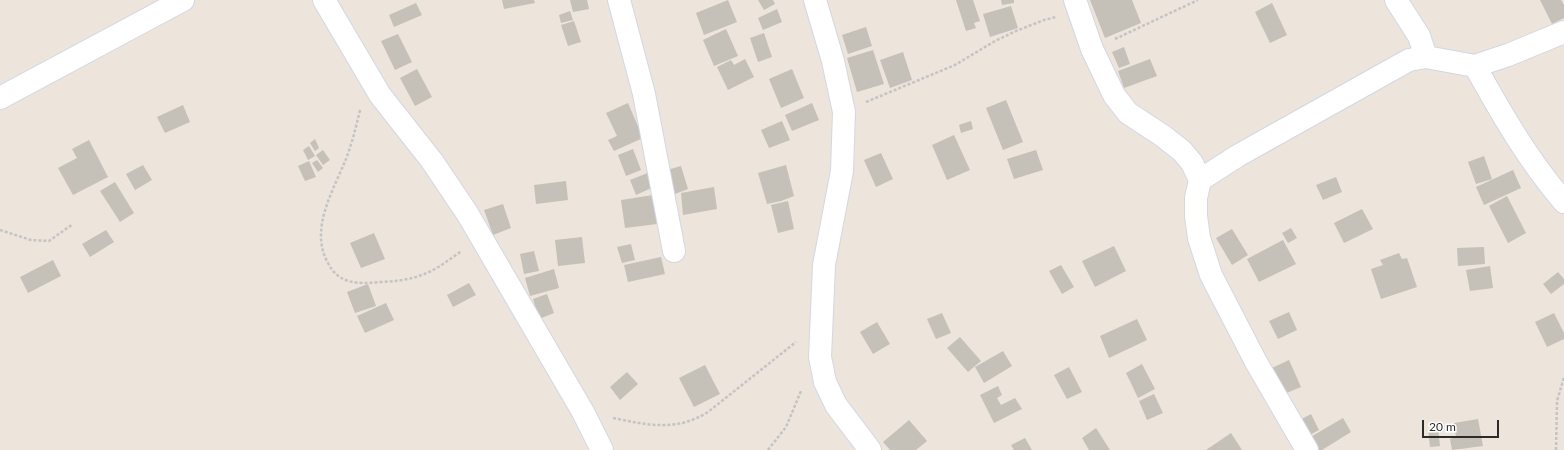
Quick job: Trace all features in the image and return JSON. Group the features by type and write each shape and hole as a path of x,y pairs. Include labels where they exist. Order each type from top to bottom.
{"street":[{"path":"0,98 183,0"},
{"path":"324,0 380,96 432,161 453,192 583,412 602,450"},
{"path":"619,0 644,94 674,251"},
{"path":"815,0 833,61 844,112 842,171 824,265 820,357 825,382 836,405 870,450"},
{"path":"1396,0 1419,36 1426,56"},
{"path":"1076,7 1092,49 1114,95 1128,113 1163,136 1182,151 1192,163 1200,180 1196,198 1196,216 1199,238 1211,275 1256,362 1307,450"},
{"path":"1200,180 1239,155 1409,60 1426,56 1475,66 1508,55 1564,32"},
{"path":"1475,66 1512,131 1531,160 1564,202"}],"path":[{"path":"1092,49 1198,0"},
{"path":"844,112 871,99 955,65 995,41 1076,7"},
{"path":"360,108 355,132 325,213 320,233 323,255 333,273 346,281 368,283 415,278 436,269 459,253 476,230"},
{"path":"0,230 31,240 49,240 73,224"},
{"path":"583,412 659,426 695,420 739,388 821,321"},
{"path":"768,450 786,427 810,368 820,357"},
{"path":"1556,450 1557,402 1564,377"}],"building":[{"path":"502,0 534,0 535,3 504,9"},
{"path":"570,0 587,0 589,9 573,12"},
{"path":"728,0 737,22 704,35 696,13"},
{"path":"758,0 773,0 775,4 764,10"},
{"path":"956,0 973,0 980,21 974,23 976,28 966,31"},
{"path":"1001,0 1014,0 1014,3 1002,5"},
{"path":"1090,0 1132,0 1141,23 1105,38"},
{"path":"1540,0 1561,0 1564,5 1564,18 1552,24"},
{"path":"416,3 422,15 394,27 389,15"},
{"path":"1272,3 1287,35 1270,43 1255,12"},
{"path":"1011,6 1018,28 990,37 983,14"},
{"path":"777,9 782,22 763,30 758,18"},
{"path":"570,11 573,20 561,23 559,15"},
{"path":"574,21 581,42 568,46 561,25"},
{"path":"866,27 872,46 848,54 842,35"},
{"path":"726,29 738,56 714,66 703,40"},
{"path":"764,33 772,57 758,62 750,38"},
{"path":"398,34 412,62 395,70 381,41"},
{"path":"1124,47 1130,64 1119,68 1112,52"},
{"path":"873,50 884,84 857,92 847,58"},
{"path":"903,52 912,80 890,88 880,60"},
{"path":"745,59 754,77 728,90 717,67 731,60 734,65"},
{"path":"1150,59 1157,76 1124,88 1118,71"},
{"path":"417,69 432,97 415,106 400,78"},
{"path":"792,69 804,98 781,108 769,79"},
{"path":"1006,100 1023,142 1003,150 986,108"},
{"path":"628,103 643,138 614,151 608,140 617,136 606,113"},
{"path":"812,103 819,120 792,131 785,115"},
{"path":"183,105 190,122 165,133 157,117"},
{"path":"782,121 790,140 769,148 761,130"},
{"path":"971,121 973,129 961,133 959,125"},
{"path":"954,135 970,170 947,180 932,145"},
{"path":"315,139 319,148 315,151 310,143"},
{"path":"89,140 108,177 73,195 58,168 77,158 72,149"},
{"path":"309,146 315,156 308,160 303,150"},
{"path":"633,149 641,170 626,176 618,155"},
{"path":"323,150 330,160 323,165 316,155"},
{"path":"1036,150 1043,170 1014,179 1007,159"},
{"path":"881,153 893,179 876,187 864,160"},
{"path":"1484,156 1492,179 1476,184 1468,162"},
{"path":"317,160 323,168 318,172 312,163"},
{"path":"309,161 316,177 305,181 298,166"},
{"path":"143,165 152,180 135,190 126,174"},
{"path":"786,165 794,196 767,204 758,173"},
{"path":"681,166 688,189 672,195 664,171"},
{"path":"1513,170 1521,188 1484,205 1476,187"},
{"path":"650,172 656,186 636,195 630,180"},
{"path":"1336,177 1342,192 1323,200 1316,185"},
{"path":"566,181 568,200 536,204 534,185"},
{"path":"115,182 134,213 120,222 100,191"},
{"path":"714,187 717,209 683,215 681,193"},
{"path":"653,195 657,224 625,228 621,200"},
{"path":"1507,196 1526,233 1508,243 1489,206"},
{"path":"788,201 794,229 778,233 771,205"},
{"path":"503,204 511,228 493,235 484,210"},
{"path":"1362,209 1373,229 1344,243 1334,223"},
{"path":"1291,228 1297,238 1288,243 1282,233"},
{"path":"1232,229 1248,255 1232,265 1216,238"},
{"path":"106,230 114,242 90,257 82,244"},
{"path":"374,233 385,259 361,268 350,243"},
{"path":"582,237 585,263 558,266 555,240"},
{"path":"1283,240 1296,264 1259,282 1247,259"},
{"path":"631,244 635,260 622,263 617,247"},
{"path":"1114,246 1126,271 1095,287 1082,261"},
{"path":"1484,247 1485,264 1458,266 1457,248"},
{"path":"534,251 539,271 524,274 520,254"},
{"path":"1399,253 1402,259 1407,258 1417,287 1381,299 1371,269 1383,265 1380,260"},
{"path":"661,257 665,274 628,282 624,265"},
{"path":"53,260 61,276 28,293 20,277"},
{"path":"1061,265 1074,287 1062,294 1049,271"},
{"path":"1490,266 1493,288 1470,291 1466,270"},
{"path":"554,269 559,288 530,296 525,278"},
{"path":"1558,272 1564,279 1564,284 1551,294 1543,284"},
{"path":"469,283 476,295 453,307 447,295"},
{"path":"368,284 376,306 355,313 347,292"},
{"path":"547,294 554,313 539,319 533,299"},
{"path":"386,303 394,320 365,333 357,316"},
{"path":"1289,312 1297,330 1278,339 1269,321"},
{"path":"942,313 951,333 936,339 927,319"},
{"path":"1554,313 1564,333 1564,339 1547,347 1535,322"},
{"path":"1137,319 1147,340 1109,358 1100,336"},
{"path":"877,322 890,344 873,354 860,332"},
{"path":"960,337 981,361 968,372 947,348"},
{"path":"1003,351 1012,366 984,383 975,367"},
{"path":"1289,360 1301,387 1284,394 1272,368"},
{"path":"1142,364 1155,389 1138,398 1126,373"},
{"path":"705,365 720,394 694,407 679,378"},
{"path":"1069,367 1082,392 1067,399 1054,375"},
{"path":"627,372 638,384 620,400 610,387"},
{"path":"998,386 1002,395 997,398 1001,405 1015,398 1022,409 994,423 980,395"},
{"path":"1154,394 1163,413 1147,420 1139,401"},
{"path":"1311,414 1319,430 1306,437 1298,421"},
{"path":"1343,418 1351,432 1322,450 1316,450 1309,438"},
{"path":"1478,419 1483,446 1452,450 1450,439 1456,437 1454,423"},
{"path":"909,420 927,441 916,450 890,450 883,442"},
{"path":"1096,428 1110,450 1089,450 1082,438"},
{"path":"1438,428 1440,446 1430,447 1428,429"},
{"path":"1231,433 1242,450 1206,450"},
{"path":"1025,438 1032,450 1014,450 1011,445"}]}
